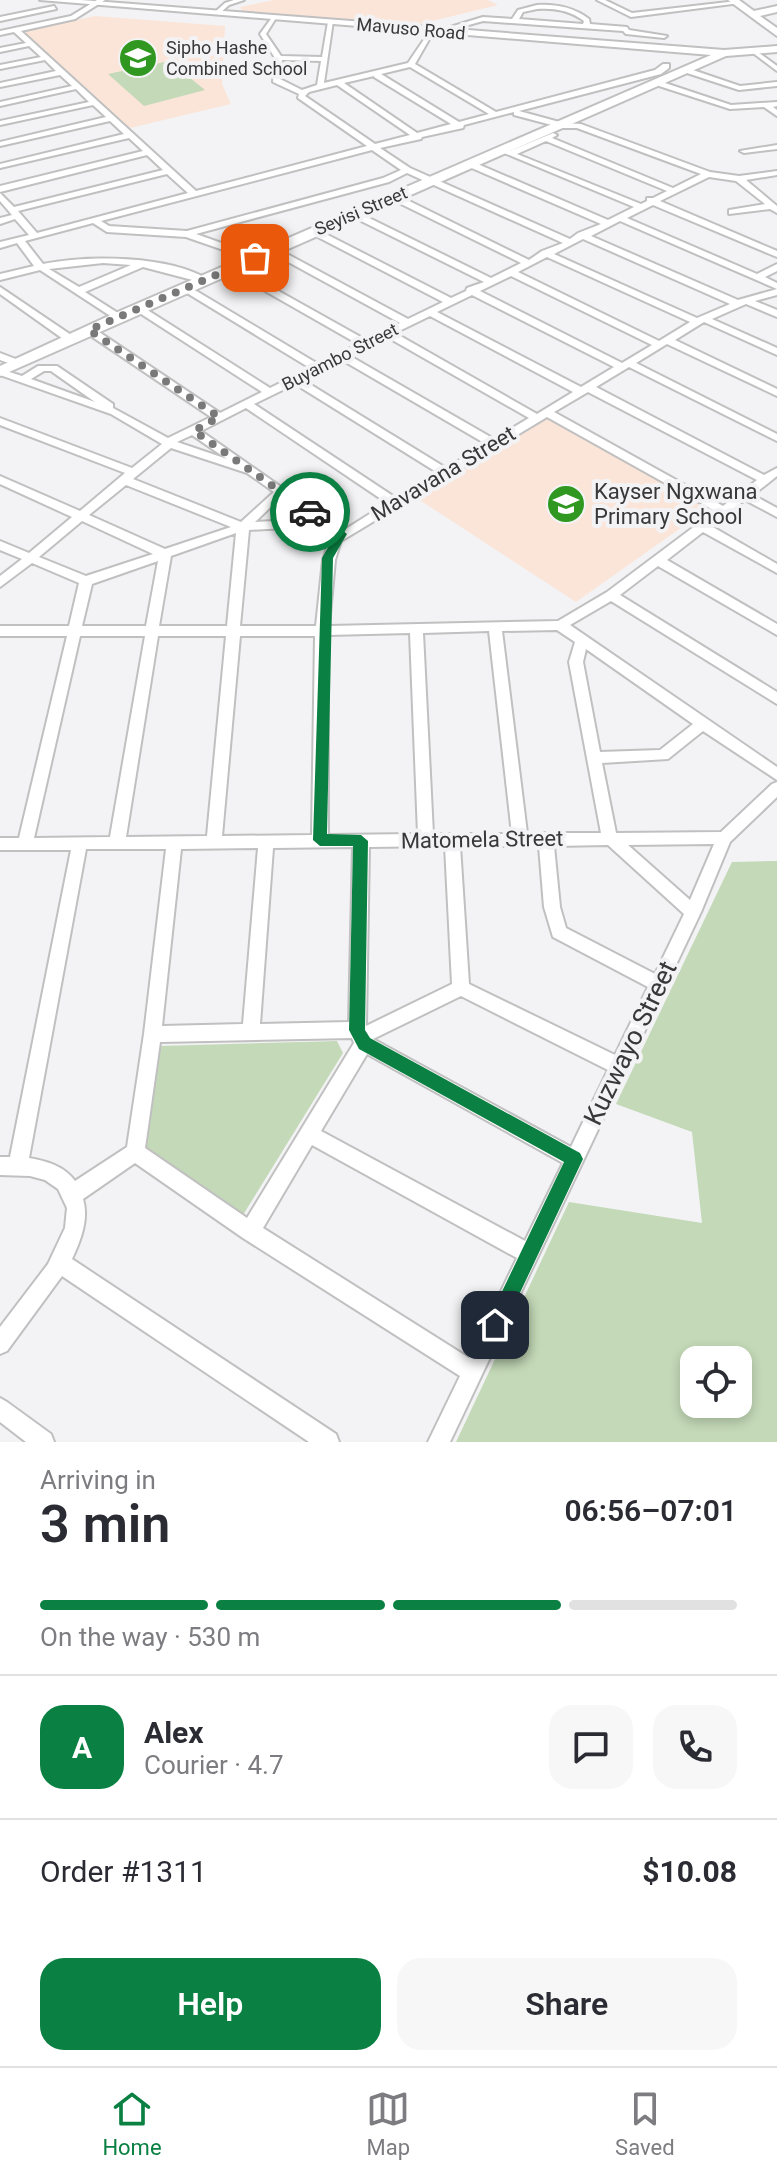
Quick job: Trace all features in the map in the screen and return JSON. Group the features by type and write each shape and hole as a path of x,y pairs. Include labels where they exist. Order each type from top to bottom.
{"street":[{"name":"Mavuso Road","path":"45,0 724,53 777,49"},
{"path":"217,13 227,4 241,0"},
{"path":"602,1 622,0"},
{"path":"677,0 689,9"},
{"path":"602,1 631,15 735,2 777,33"},
{"path":"0,33 73,18 100,2"},
{"path":"0,19 54,3"},
{"path":"515,20 522,9 556,7 582,16 587,20 586,26"},
{"path":"751,15 777,9"},
{"path":"622,45 631,15"},
{"path":"273,18 263,34 279,58 276,80 407,170 567,241"},
{"path":"301,95 320,87 411,65 436,31 483,19 586,26 664,36"},
{"path":"320,87 331,22"},
{"path":"16,30 195,195"},
{"path":"0,50 30,44"},
{"path":"697,50 709,55 706,62"},
{"path":"706,62 750,52 777,69"},
{"name":"Seyisi Street","path":"0,372 9,359 70,339 564,126 724,53"},
{"path":"0,67 45,58"},
{"path":"279,58 324,59"},
{"path":"411,65 497,116"},
{"path":"0,245 509,113 658,72 666,66"},
{"path":"687,70 739,88 777,84"},
{"path":"0,85 62,72"},
{"path":"377,75 460,126"},
{"path":"339,83 418,137"},
{"path":"659,83 730,107 777,104"},
{"path":"0,104 77,87"},
{"path":"0,123 94,103"},
{"path":"766,105 777,114"},
{"path":"509,113 533,114 564,126 578,126 708,174 739,179 777,173"},
{"path":"0,144 112,118"},
{"path":"506,151 545,138 564,126"},
{"path":"0,166 131,135"},
{"path":"545,138 671,190"},
{"path":"744,151 777,147"},
{"path":"506,151 639,206"},
{"path":"0,189 150,152"},
{"path":"470,164 605,222"},
{"path":"187,234 386,180 407,170"},
{"path":"0,221 15,213 170,171"},
{"name":"Buyambo Street","path":"0,583 168,443 605,222 708,174"},
{"path":"739,179 773,203"},
{"path":"0,196 34,235"},
{"path":"394,197 526,262"},
{"path":"650,200 777,254"},
{"path":"732,212 773,203"},
{"path":"354,214 489,281"},
{"path":"618,217 777,286"},
{"path":"94,220 113,230 187,234 255,258"},
{"path":"315,232 449,301"},
{"path":"581,235 777,314"},
{"path":"19,240 39,266 81,290 118,317"},
{"path":"273,250 407,323"},
{"path":"545,253 777,352"},
{"path":"0,277 39,266 102,259 145,262 204,280"},
{"path":"81,290 145,262"},
{"path":"759,277 777,267"},
{"path":"231,268 365,344"},
{"path":"509,271 777,393"},
{"path":"185,288 318,368"},
{"path":"0,290 70,339"},
{"path":"470,290 777,438"},
{"name":"Mavavana Street","path":"341,534 701,320 741,301 777,292"},
{"path":"138,308 269,392"},
{"path":"429,312 765,480"},
{"path":"89,330 219,417"},
{"path":"387,333 724,511"},
{"path":"0,349 9,359"},
{"path":"342,356 492,443"},
{"path":"23,380 42,368 57,369 115,412 168,443 252,471"},
{"path":"0,372 115,412"},
{"path":"296,380 445,472"},
{"path":"247,404 394,502"},
{"path":"0,421 243,527"},
{"path":"194,431 341,534 327,558 320,840"},
{"path":"0,631 323,631 560,625 611,595 777,471"},
{"path":"0,480 165,554"},
{"path":"214,842 243,527 281,491"},
{"path":"746,496 777,513"},
{"path":"0,545 86,581 243,527 325,522"},
{"path":"703,527 777,569"},
{"path":"117,843 165,554"},
{"path":"658,560 777,630"},
{"path":"25,843 86,581"},
{"path":"611,595 777,699"},
{"path":"560,625 581,643 777,774"},
{"path":"495,628 520,838"},
{"path":"416,629 426,839"},
{"path":"581,643 576,662 609,837 693,912"},
{"path":"596,758 663,755 701,725"},
{"name":"Kuzwayo Street","path":"439,1442 693,912 724,838 777,788"},
{"path":"546,838 552,907 559,932 658,984"},
{"name":"Matomela Street","path":"0,844 724,838"},
{"path":"452,839 461,988"},
{"path":"250,1231 311,1135 361,1037 361,841"},
{"path":"251,1031 266,842"},
{"path":"0,1344 58,1262 78,1221 73,1194 59,1174 9,1166 80,843"},
{"path":"73,1194 135,1152 153,1034 174,843"},
{"path":"361,1037 461,988"},
{"path":"461,988 619,1066"},
{"path":"153,1034 251,1031 361,1037 574,1159"},
{"path":"311,1135 530,1254"},
{"path":"135,1152 250,1231 472,1372"},
{"path":"58,1262 328,1442"},
{"path":"0,1409 43,1442"}],"shaded area":[{"path":"274,0 488,0 498,5 416,25 242,11 240,7"},
{"name":"Sipho Hashe Combined School","path":"95,16 225,26 222,84 231,104 130,128 23,32"},
{"name":"Kayser Ngxwana Primary School","path":"554,415 706,500 709,508 576,602 415,497"}],"green space":[{"path":"169,61 205,90 144,106 108,74"},
{"path":"777,861 777,1442 456,1442 569,1202 702,1223 692,1132 616,1104 732,862"},
{"path":"337,1041 343,1053 243,1215 143,1147 159,1046"}],"way so far":[{"path":"255,258 89,330 219,417 194,431 310,512"}],"place":[{"name":"Sipho Hashe Combined School","path":"138,58"},
{"name":"Kayser Ngxwana Primary School","path":"566,504"}],"route":[{"path":"310,512 341,534 327,558 320,840 361,841 357,1030 364,1043 574,1159 495,1325"}]}
